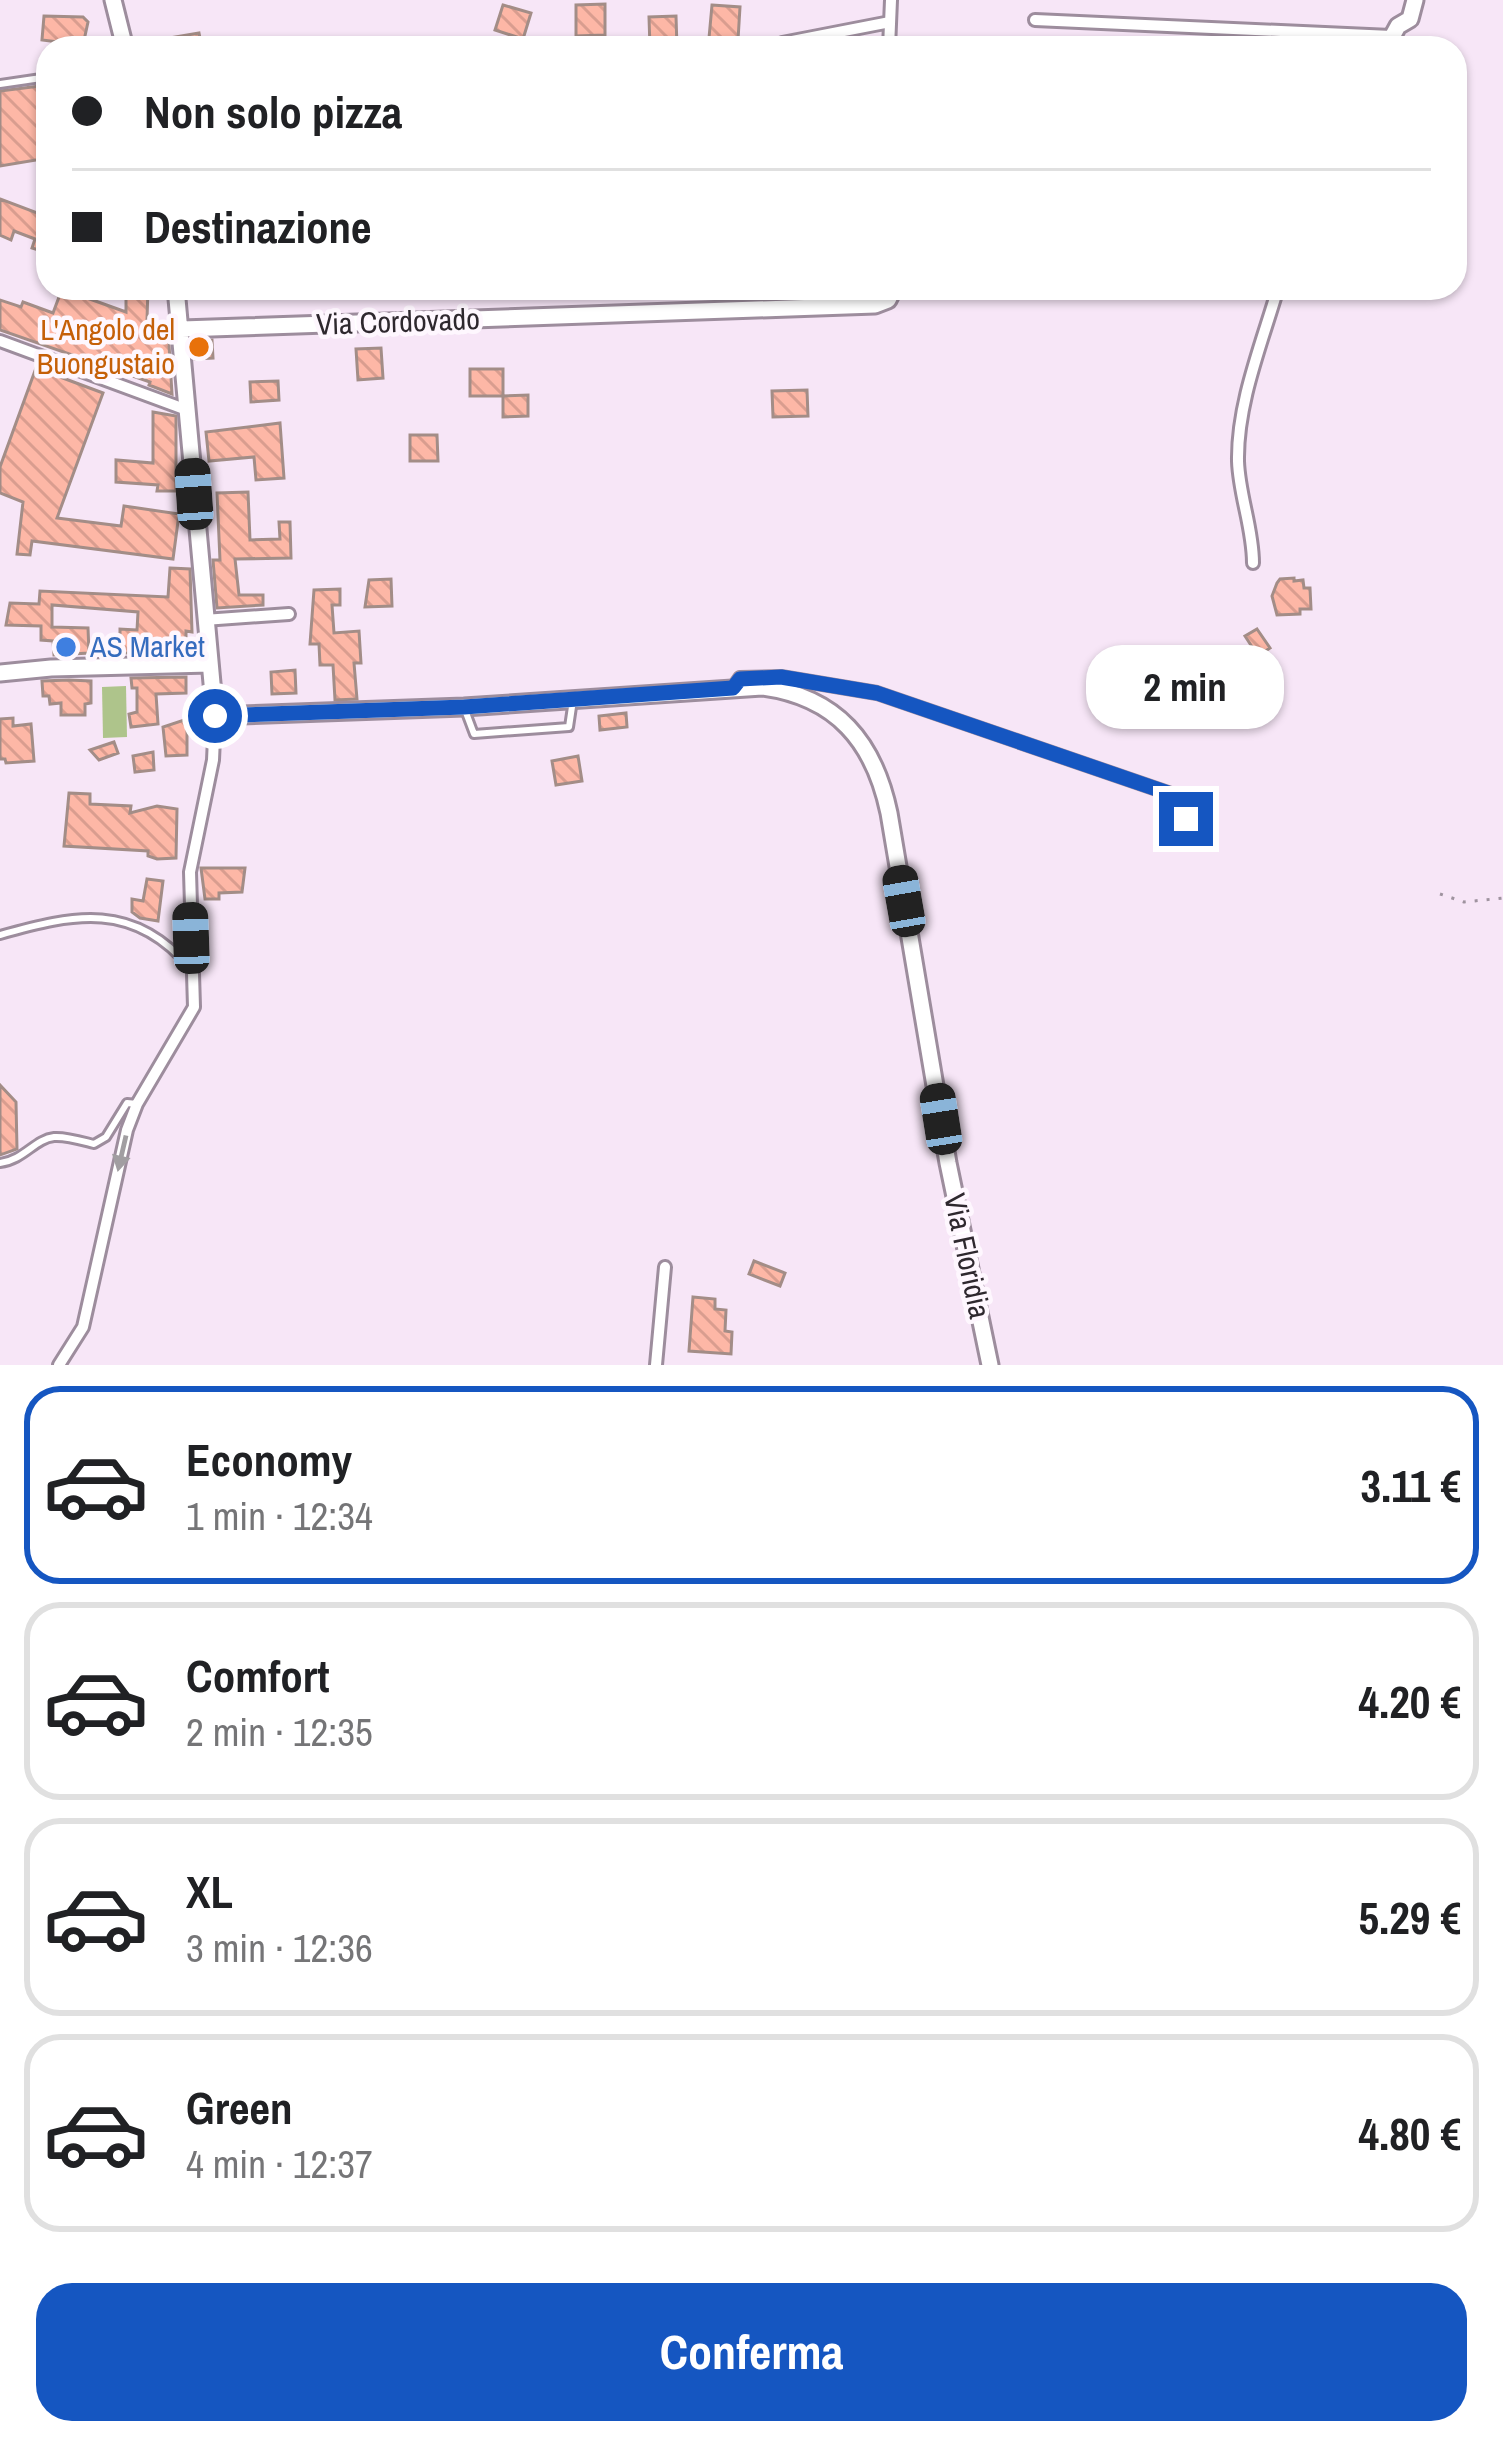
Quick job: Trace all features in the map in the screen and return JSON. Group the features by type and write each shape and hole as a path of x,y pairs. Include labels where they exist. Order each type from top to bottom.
{"street":[{"path":"113,0 122,36"},
{"path":"889,36 891,0"},
{"path":"1394,36 1410,19 1415,0"},
{"path":"1035,20 1292,36"},
{"path":"818,36 890,22"},
{"path":"59,1365 83,1327 127,1130 194,1006 190,872 213,760 215,716 178,300"},
{"name":"Via Cordovado","path":"182,329 875,305 887,300"},
{"path":"1253,562 1238,466 1239,430 1275,300"},
{"path":"0,341 187,410"},
{"path":"204,620 289,614"},
{"path":"0,674 209,664"},
{"path":"733,688 740,679 781,677 877,693 1177,796 1185,804 1183,840"},
{"name":"Via Floridia","path":"215,716 464,707 762,687 803,695 848,728 881,776 948,1163 990,1365"},
{"path":"656,1365 665,1267"}],"lane":[{"path":"0,84 36,79"},
{"path":"464,707 474,734 569,728 573,700"},
{"path":"0,935 32,926 114,917 131,922 192,970"},
{"path":"0,1163 25,1156 46,1138 94,1144 106,1137 127,1103 137,1104"}],"path":[{"path":"1440,894 1464,902 1503,898"}],"green space":[{"path":"126,686 127,737 103,738 102,687"}],"building":[{"path":"605,4 605,35 576,36 576,5"},
{"path":"503,5 531,13 524,36 495,30"},
{"path":"712,5 740,7 738,36 709,36"},
{"path":"44,16 83,17 88,22 85,36 42,36"},
{"path":"676,16 677,36 650,36 649,17"},
{"path":"36,86 36,160 0,166 0,91"},
{"path":"0,199 36,212 36,249 32,248 35,239 14,231 11,240 0,235"},
{"path":"0,300 53,313 58,300 93,300 126,312 126,300 148,300 147,320 168,328 172,394 0,330"},
{"path":"212,340 213,358 195,359 193,341"},
{"path":"381,348 383,378 358,380 356,349"},
{"path":"36,368 103,393 57,518 121,526 124,506 179,514 173,559 32,541 30,555 17,554 23,502 0,493 0,467"},
{"path":"470,369 503,369 503,396 470,396"},
{"path":"278,381 279,400 251,402 250,382"},
{"path":"807,390 808,416 773,417 772,391"},
{"path":"528,395 528,416 503,417 503,396"},
{"path":"153,412 176,416 176,491 116,482 116,460 153,463"},
{"path":"280,423 284,478 256,480 254,457 209,461 206,432"},
{"path":"410,435 437,435 438,461 410,461"},
{"path":"248,492 250,540 280,539 279,522 290,522 291,558 235,559 239,595 263,595 263,605 217,608 213,560 220,560 217,493"},
{"path":"170,568 190,569 192,632 186,631 186,653 120,653 120,629 137,630 138,612 52,605 52,627 88,628 89,653 54,655 53,641 41,640 41,626 6,625 10,603 39,604 40,591 168,597"},
{"path":"1294,578 1310,588 1311,609 1277,615 1272,596 1277,583"},
{"path":"391,579 392,606 365,607 369,580"},
{"path":"340,589 340,605 332,605 334,633 359,631 361,663 354,663 357,699 335,700 333,665 320,665 319,644 310,644 314,590"},
{"path":"1257,629 1270,648 1258,656 1245,636"},
{"path":"295,670 296,693 272,694 271,672"},
{"path":"186,677 186,693 156,694 158,724 131,727 129,714 137,712 137,688 132,688 131,678"},
{"path":"42,681 91,681 91,703 85,704 85,715 61,715 61,703 50,704 49,696 43,696"},
{"path":"626,713 627,727 600,730 599,716"},
{"path":"13,718 13,726 31,724 34,761 6,763 0,759 0,719"},
{"path":"187,719 187,755 166,756 163,727"},
{"path":"114,742 118,753 99,760 90,750"},
{"path":"153,752 154,770 135,772 133,756"},
{"path":"578,756 582,781 556,785 552,761"},
{"path":"69,793 90,794 90,804 131,806 130,813 157,806 177,809 176,858 157,859 148,856 148,851 64,846"},
{"path":"201,868 245,868 242,892 205,899"},
{"path":"147,879 163,881 158,921 132,912 132,899 143,901"},
{"path":"0,1085 16,1102 17,1149 0,1155"},
{"path":"754,1261 785,1273 780,1286 749,1274"},
{"path":"693,1297 715,1299 715,1309 726,1310 731,1354 689,1351"}],"place":[{"name":"L'Angolo del Buongustaio","path":"199,347"},
{"name":"AS Market","path":"66,647"}],"route":[{"path":"215,716 573,700 733,688 740,679 781,677 877,693 1177,796 1185,804 1186,819"}]}
